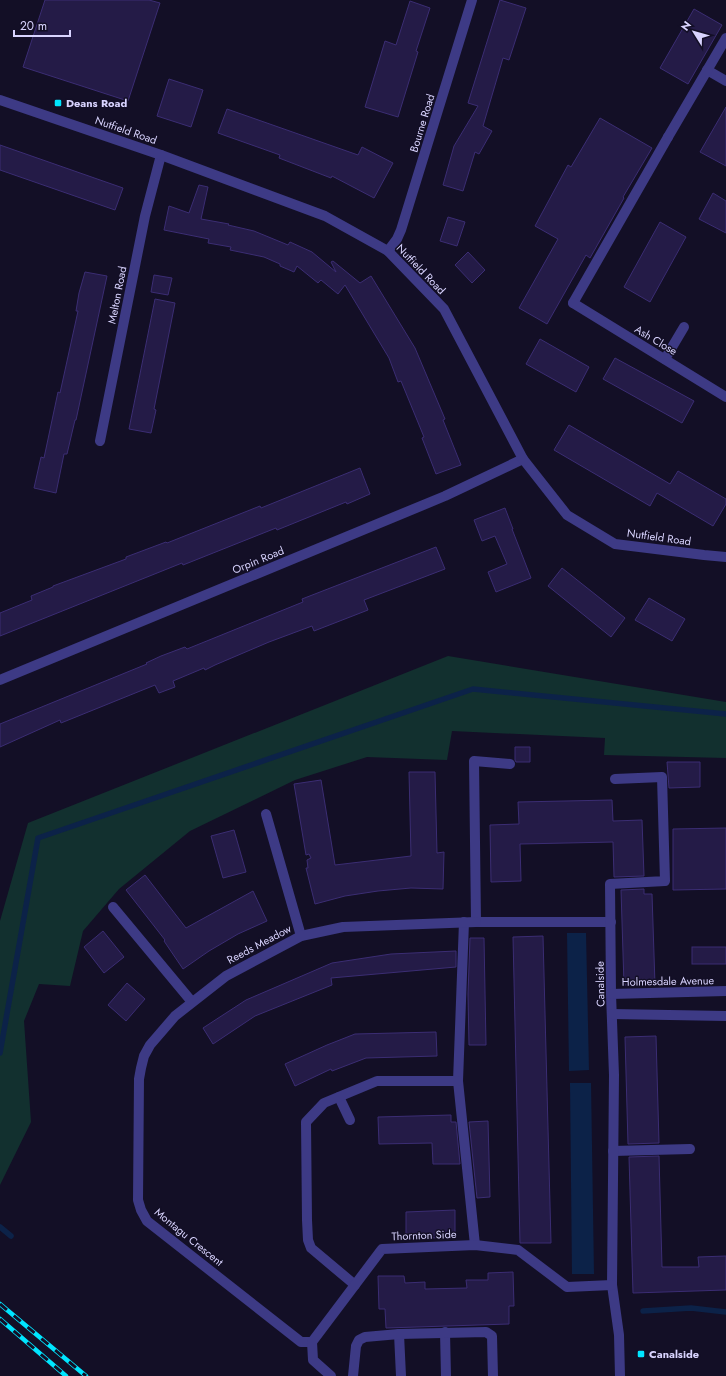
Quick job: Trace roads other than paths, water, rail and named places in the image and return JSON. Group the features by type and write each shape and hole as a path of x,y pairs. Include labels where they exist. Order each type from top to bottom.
{"street":[{"name":"Bourne Road","path":"388,251 397,239 401,230 472,0"},
{"path":"726,38 707,70 726,81"},
{"name":"Ash Close","path":"707,70 573,303 726,397"},
{"name":"Nutfield Road","path":"0,100 161,155 325,216 388,251 444,309 524,459 567,516 615,544 726,557"},
{"name":"Melton Road","path":"100,440 145,216 161,155"},
{"path":"665,360 684,327"},
{"name":"Orpin Road","path":"0,680 445,496 524,459"},
{"path":"510,764 474,761 476,922 611,922"},
{"name":"Canalside","path":"615,779 662,777 665,881 610,884 614,1075 612,1285 619,1334 620,1376"},
{"path":"266,814 301,936"},
{"path":"113,907 192,1002"},
{"path":"464,922 458,1082 475,1245"},
{"name":"Reeds Meadow","path":"175,1016 226,976 301,936 343,927 476,922"},
{"name":"Holmesdale Avenue","path":"612,994 726,991"},
{"path":"612,1014 726,1016"},
{"name":"Montagu Crescent","path":"175,1016 150,1045 144,1056 139,1079 138,1200 141,1210 148,1221 301,1342 312,1342"},
{"path":"355,1285 317,1255 311,1248 308,1240 306,1122 324,1103 378,1081 458,1082"},
{"path":"340,1097 350,1120"},
{"path":"613,1152 690,1149"},
{"name":"Thornton Side","path":"312,1342 382,1249 475,1245 518,1250 567,1287 612,1285"},
{"path":"445,1332 446,1376"},
{"path":"353,1376 356,1346 359,1340 365,1337 445,1332 486,1332 490,1333 492,1336 493,1376"},
{"path":"399,1334 401,1376"},
{"path":"312,1342 313,1360 331,1376"}],"water":[{"path":"567,933 586,933 589,1070 569,1071"},
{"path":"570,1083 591,1083 594,1274 572,1274"}],"waterway":[{"path":"0,1053 38,838 473,689 726,714"},
{"path":"0,1227 11,1236"},
{"path":"643,1311 691,1308 726,1312"}],"railway":[{"path":"0,1304 86,1376"},
{"path":"0,1319 66,1376"}],"place":[{"name":"Deans Road","path":"58,103"},
{"name":"Canalside","path":"641,1354"}]}
